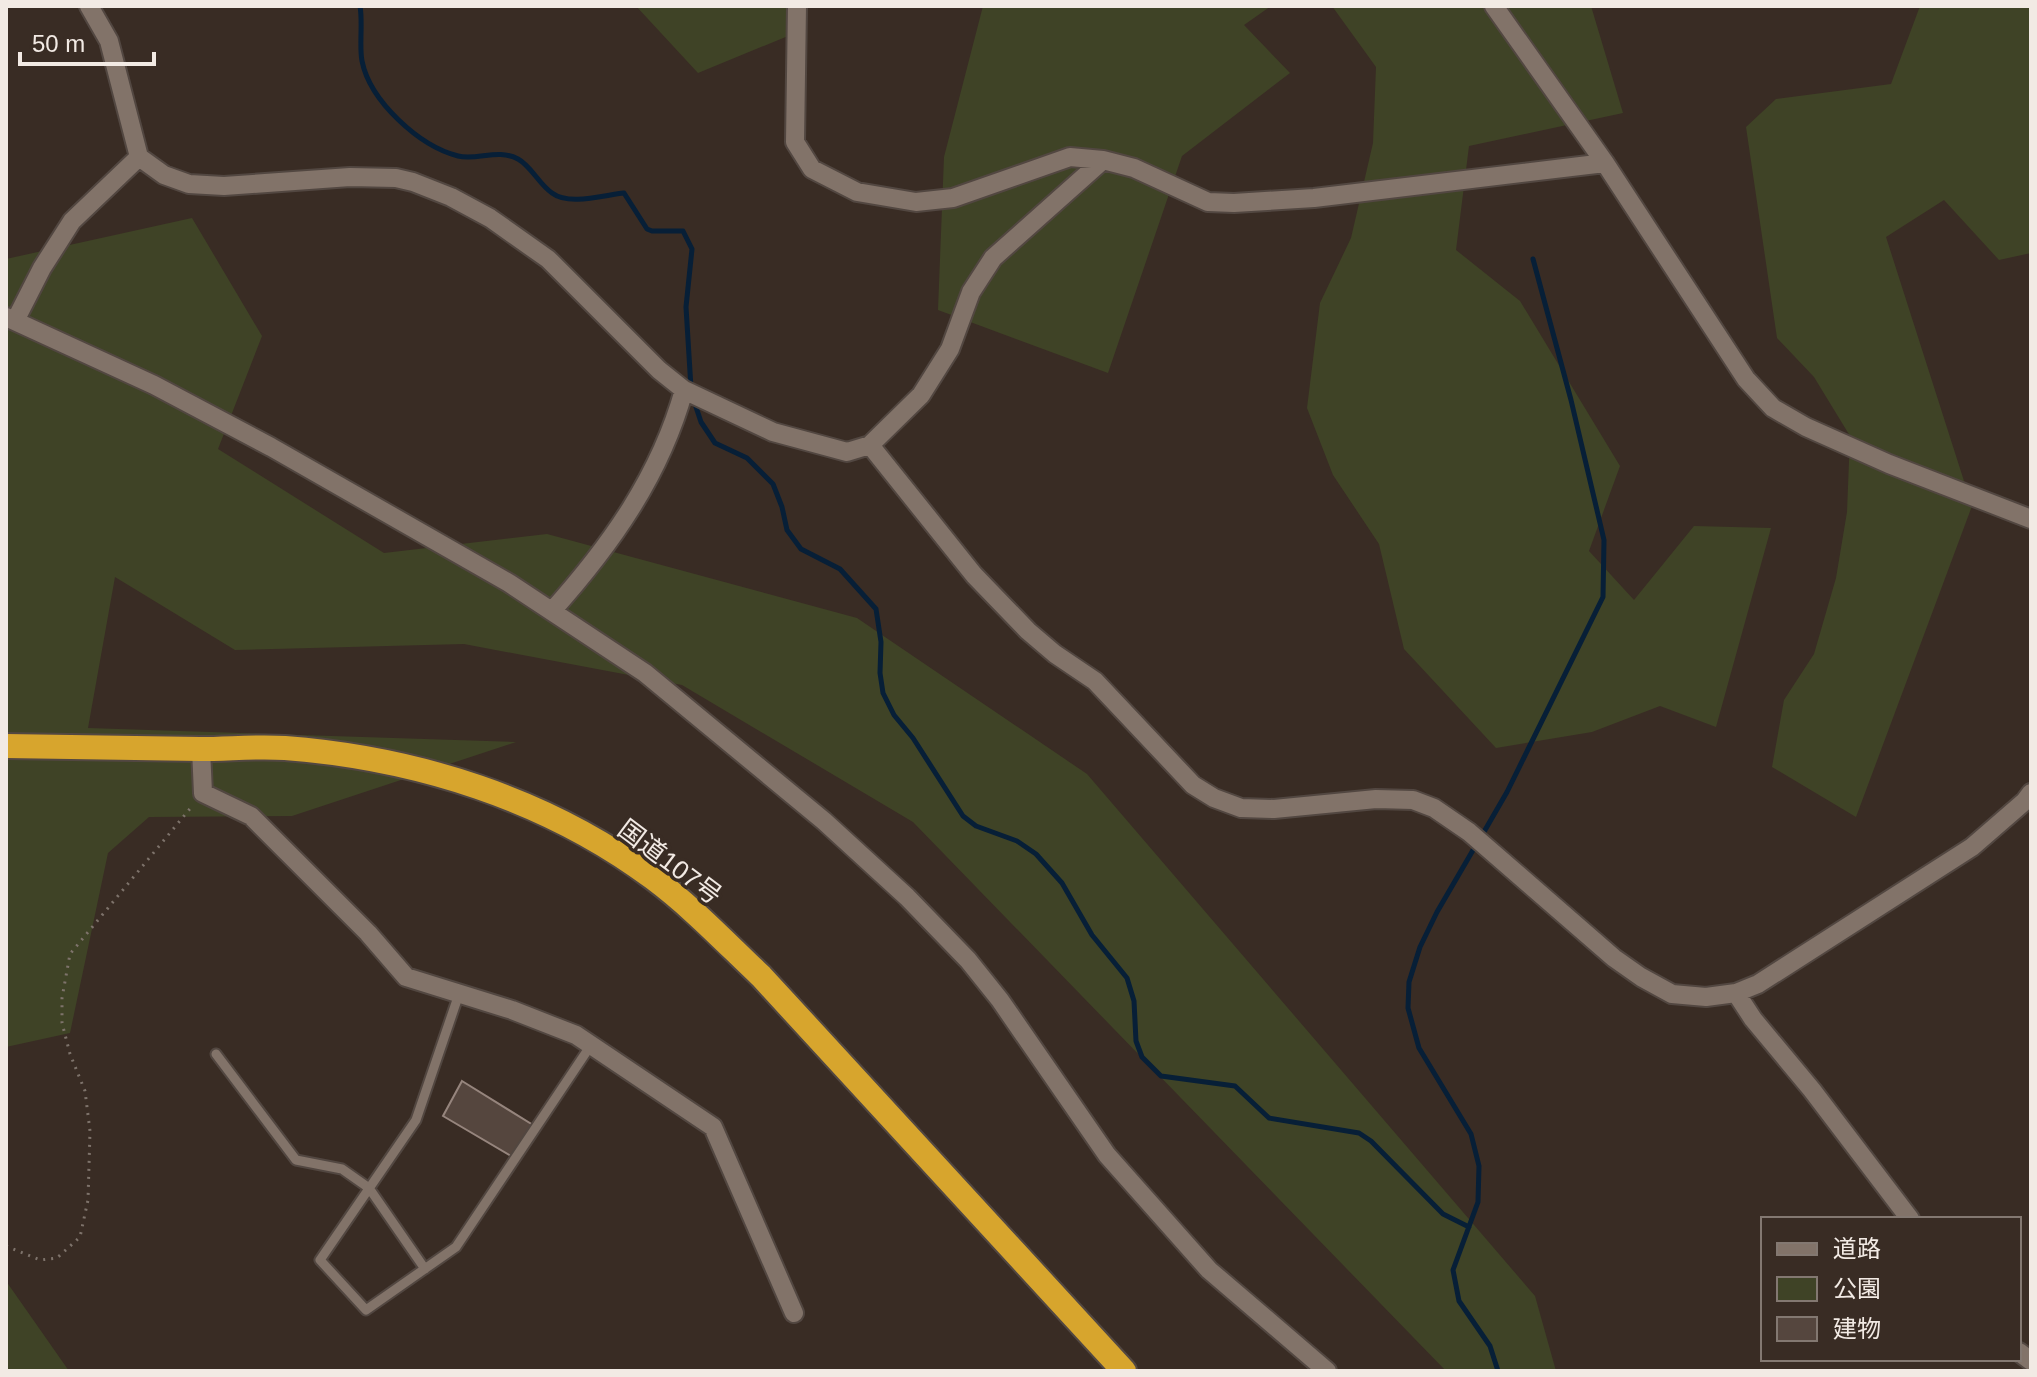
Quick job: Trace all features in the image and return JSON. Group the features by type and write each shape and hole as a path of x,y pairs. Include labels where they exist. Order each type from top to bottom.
{"highway":[{"name":"国道107号","path":"6,746 282,748 338,754 444,775 551,817 653,878 761,976 1124,1371"}],"street":[{"path":"89,6 109,41 139,157 164,175 189,184 224,186 350,177 396,178 451,197 490,218 548,259 659,370 684,390 773,432 847,452 870,445 921,395 950,349 971,292 993,258 1103,160"},
{"path":"797,6 795,142 812,169 857,192 916,202 953,198 1070,157 1103,160 1134,168 1208,202 1234,203 1314,198 1605,163"},
{"path":"1494,6 1605,163 1746,379 1773,408 1806,427 1889,464 2031,519"},
{"path":"139,157 72,221 10,319 154,385 271,447 509,583 645,673 824,821 907,897 968,960 1000,1000 1107,1155 1199,1259 1327,1371"},
{"path":"552,611 627,518 660,459 674,427 684,390"},
{"path":"870,445 974,575 1028,631 1095,681 1193,785 1214,798 1241,808 1274,809 1376,799 1413,800 1434,808 1469,832 1614,958 1672,994 1706,997 1736,993 1758,984 1972,847 2031,793"},
{"path":"201,749 203,793 251,816 368,933 406,977 525,1015 576,1035 713,1127 794,1313"},
{"path":"1736,993 1908,1217"}],"lane":[{"path":"459,994 416,1120 320,1260 366,1310 456,1247 591,1045"},
{"path":"216,1054 296,1160 342,1169 369,1188 425,1269"}],"path":[{"path":"6,1246 40,1260 57,1258 80,1237 88,1200 90,1131 85,1091 62,1023 62,998 70,954 203,793"}],"green space":[{"path":"636,6 798,6 805,29 698,73"},
{"path":"983,6 1271,6 1244,25 1290,73 1182,156 1108,373 938,310 944,157"},
{"path":"1332,6 1591,6 1623,113 1469,146 1456,250 1520,301 1620,466 1589,551 1634,600 1694,526 1771,528 1716,727 1660,706 1592,732 1496,748 1404,649 1379,544 1333,475 1307,408 1320,303 1351,238 1373,143 1376,67"},
{"path":"1920,6 2031,6 2031,253 1999,260 1944,200 1886,237 1972,506 1856,817 1772,767 1784,700 1814,654 1836,578 1847,512 1850,436 1814,377 1777,338 1746,127 1776,99 1891,84"},
{"path":"192,218 262,336 218,449 384,553 547,534 857,618 1087,774 1535,1296 1556,1371 1446,1371 913,822 682,685 464,644 235,650 115,577 88,728 516,742 292,816 149,817 108,853 70,1033 6,1047 6,259"},
{"path":"6,1281 69,1371 6,1371"}],"building":[{"path":"462,1081 533,1125 511,1156 443,1116"}],"waterway":[{"path":"360,6 361,55 367,76 398,120 428,143 458,156 503,155 518,159 559,197 577,199 624,193 647,229 683,231 692,249 686,307 691,388"},
{"path":"1481,837 1507,792 1603,597 1604,540 1533,259"},
{"path":"693,398 701,422 715,443 747,458 773,484 787,530 801,549 840,569 876,609 883,693 894,715 913,738 963,816 976,826 1017,841 1036,854 1062,883 1092,935 1127,978 1134,1001 1136,1041 1142,1057 1161,1076 1235,1086 1269,1118 1359,1133 1371,1141 1443,1214 1469,1227"},
{"path":"1476,845 1420,947 1409,982 1408,1008 1419,1048 1471,1134 1479,1166 1478,1202 1453,1270 1459,1301 1490,1346 1498,1371"}]}
